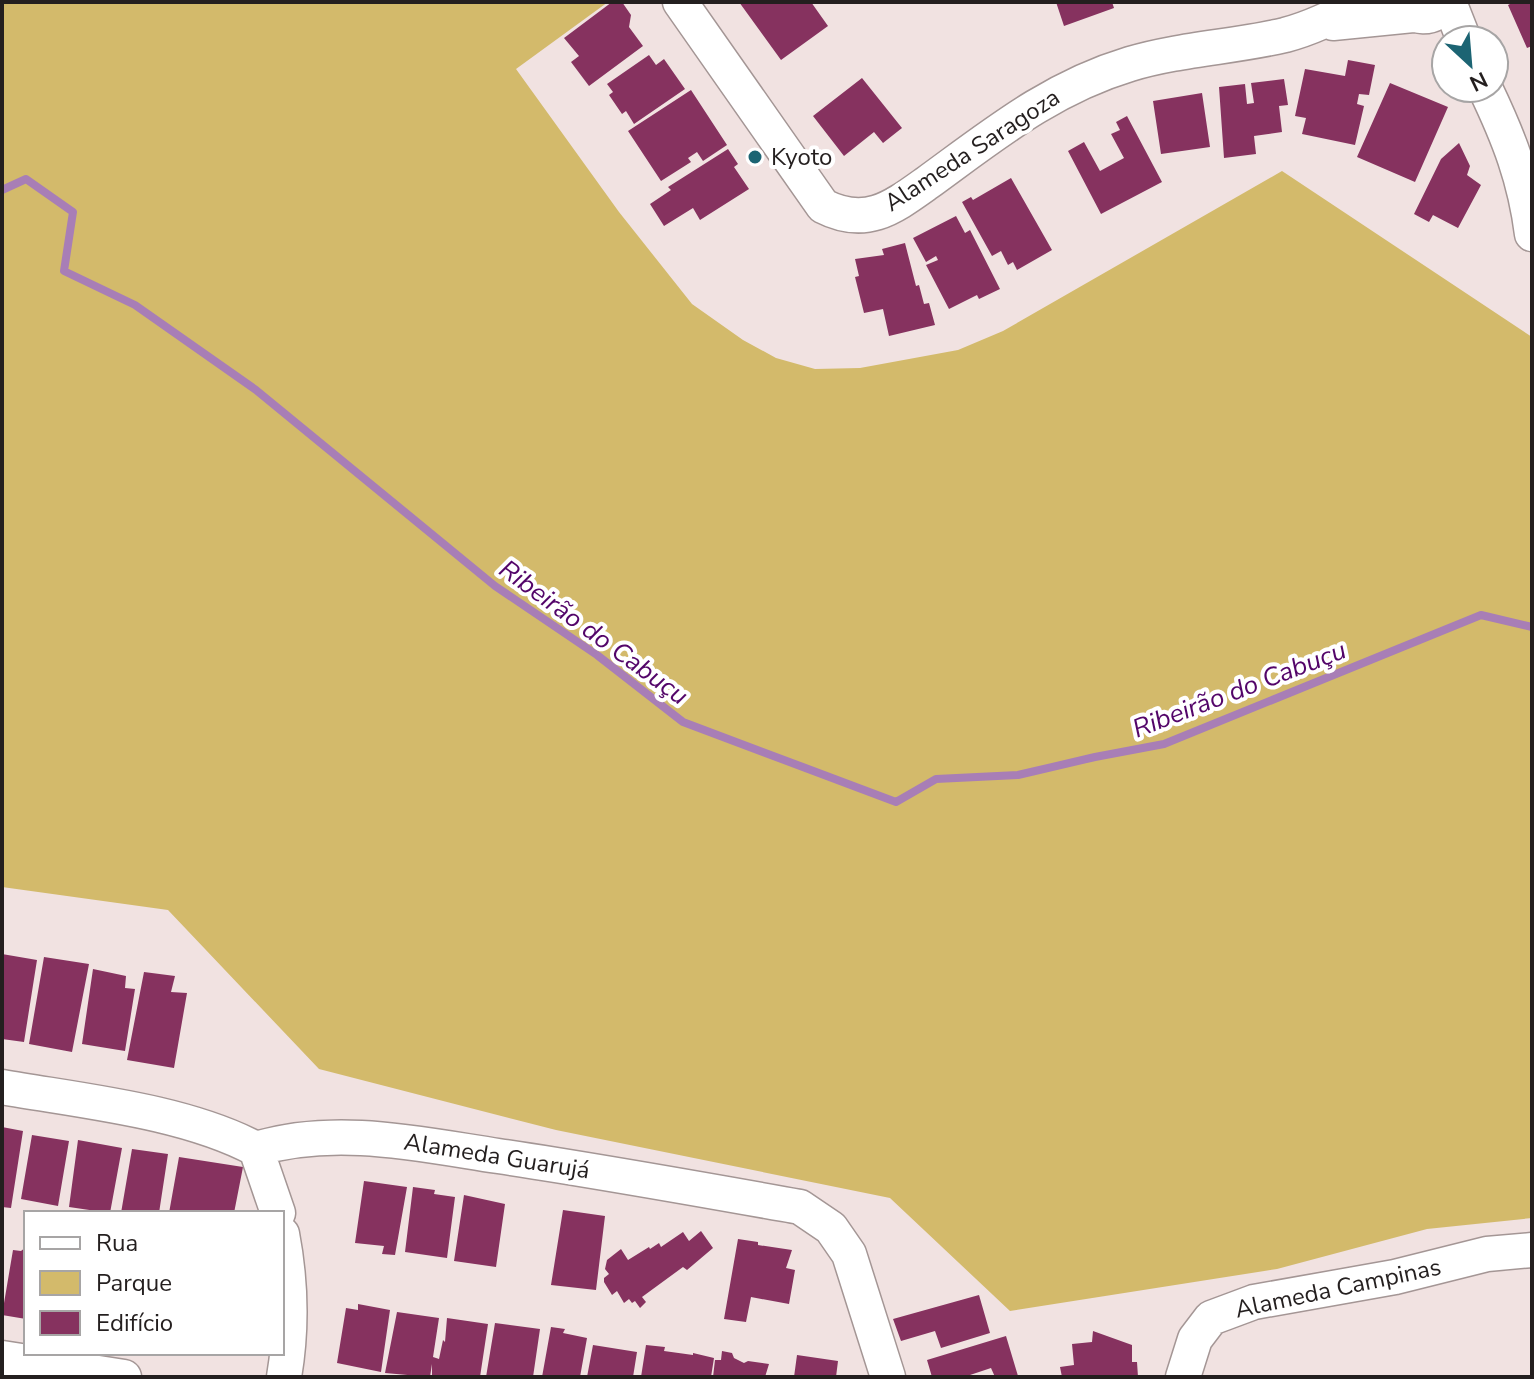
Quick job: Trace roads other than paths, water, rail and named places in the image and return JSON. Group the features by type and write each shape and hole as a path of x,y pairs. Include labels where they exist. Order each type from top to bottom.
{"street":[{"name":"Alameda Saragoza","path":"680,2 823,206 843,216 862,217 895,205 1029,110 1075,84 1134,63 1286,35 1317,25 1363,2"},
{"name":"Alameda Saragoza","path":"1317,25 1430,13"},
{"path":"1493,104 1511,143 1527,196 1532,234"},
{"path":"2,1087 173,1120 230,1135 256,1149 277,1211"},
{"name":"Alameda Guarujá","path":"256,1149 281,1141 338,1137 392,1141 575,1167 800,1207 831,1228 849,1254 888,1377"},
{"path":"284,1244 289,1268 289,1325 284,1377"},
{"name":"Alameda Campinas","path":"1183,1377 1195,1339 1211,1318 1254,1302 1395,1277 1487,1254 1532,1250"},
{"path":"2,1358 124,1377"}],"waterway":[{"name":"Ribeirão do Cabuçu","path":"2,190 26,179 73,212 64,271 135,305 256,390 495,586 597,655 683,722 896,802 936,779 1018,775 1164,744 1481,615 1532,627"}],"place":[{"name":"Kyoto","path":"755,157"}]}
